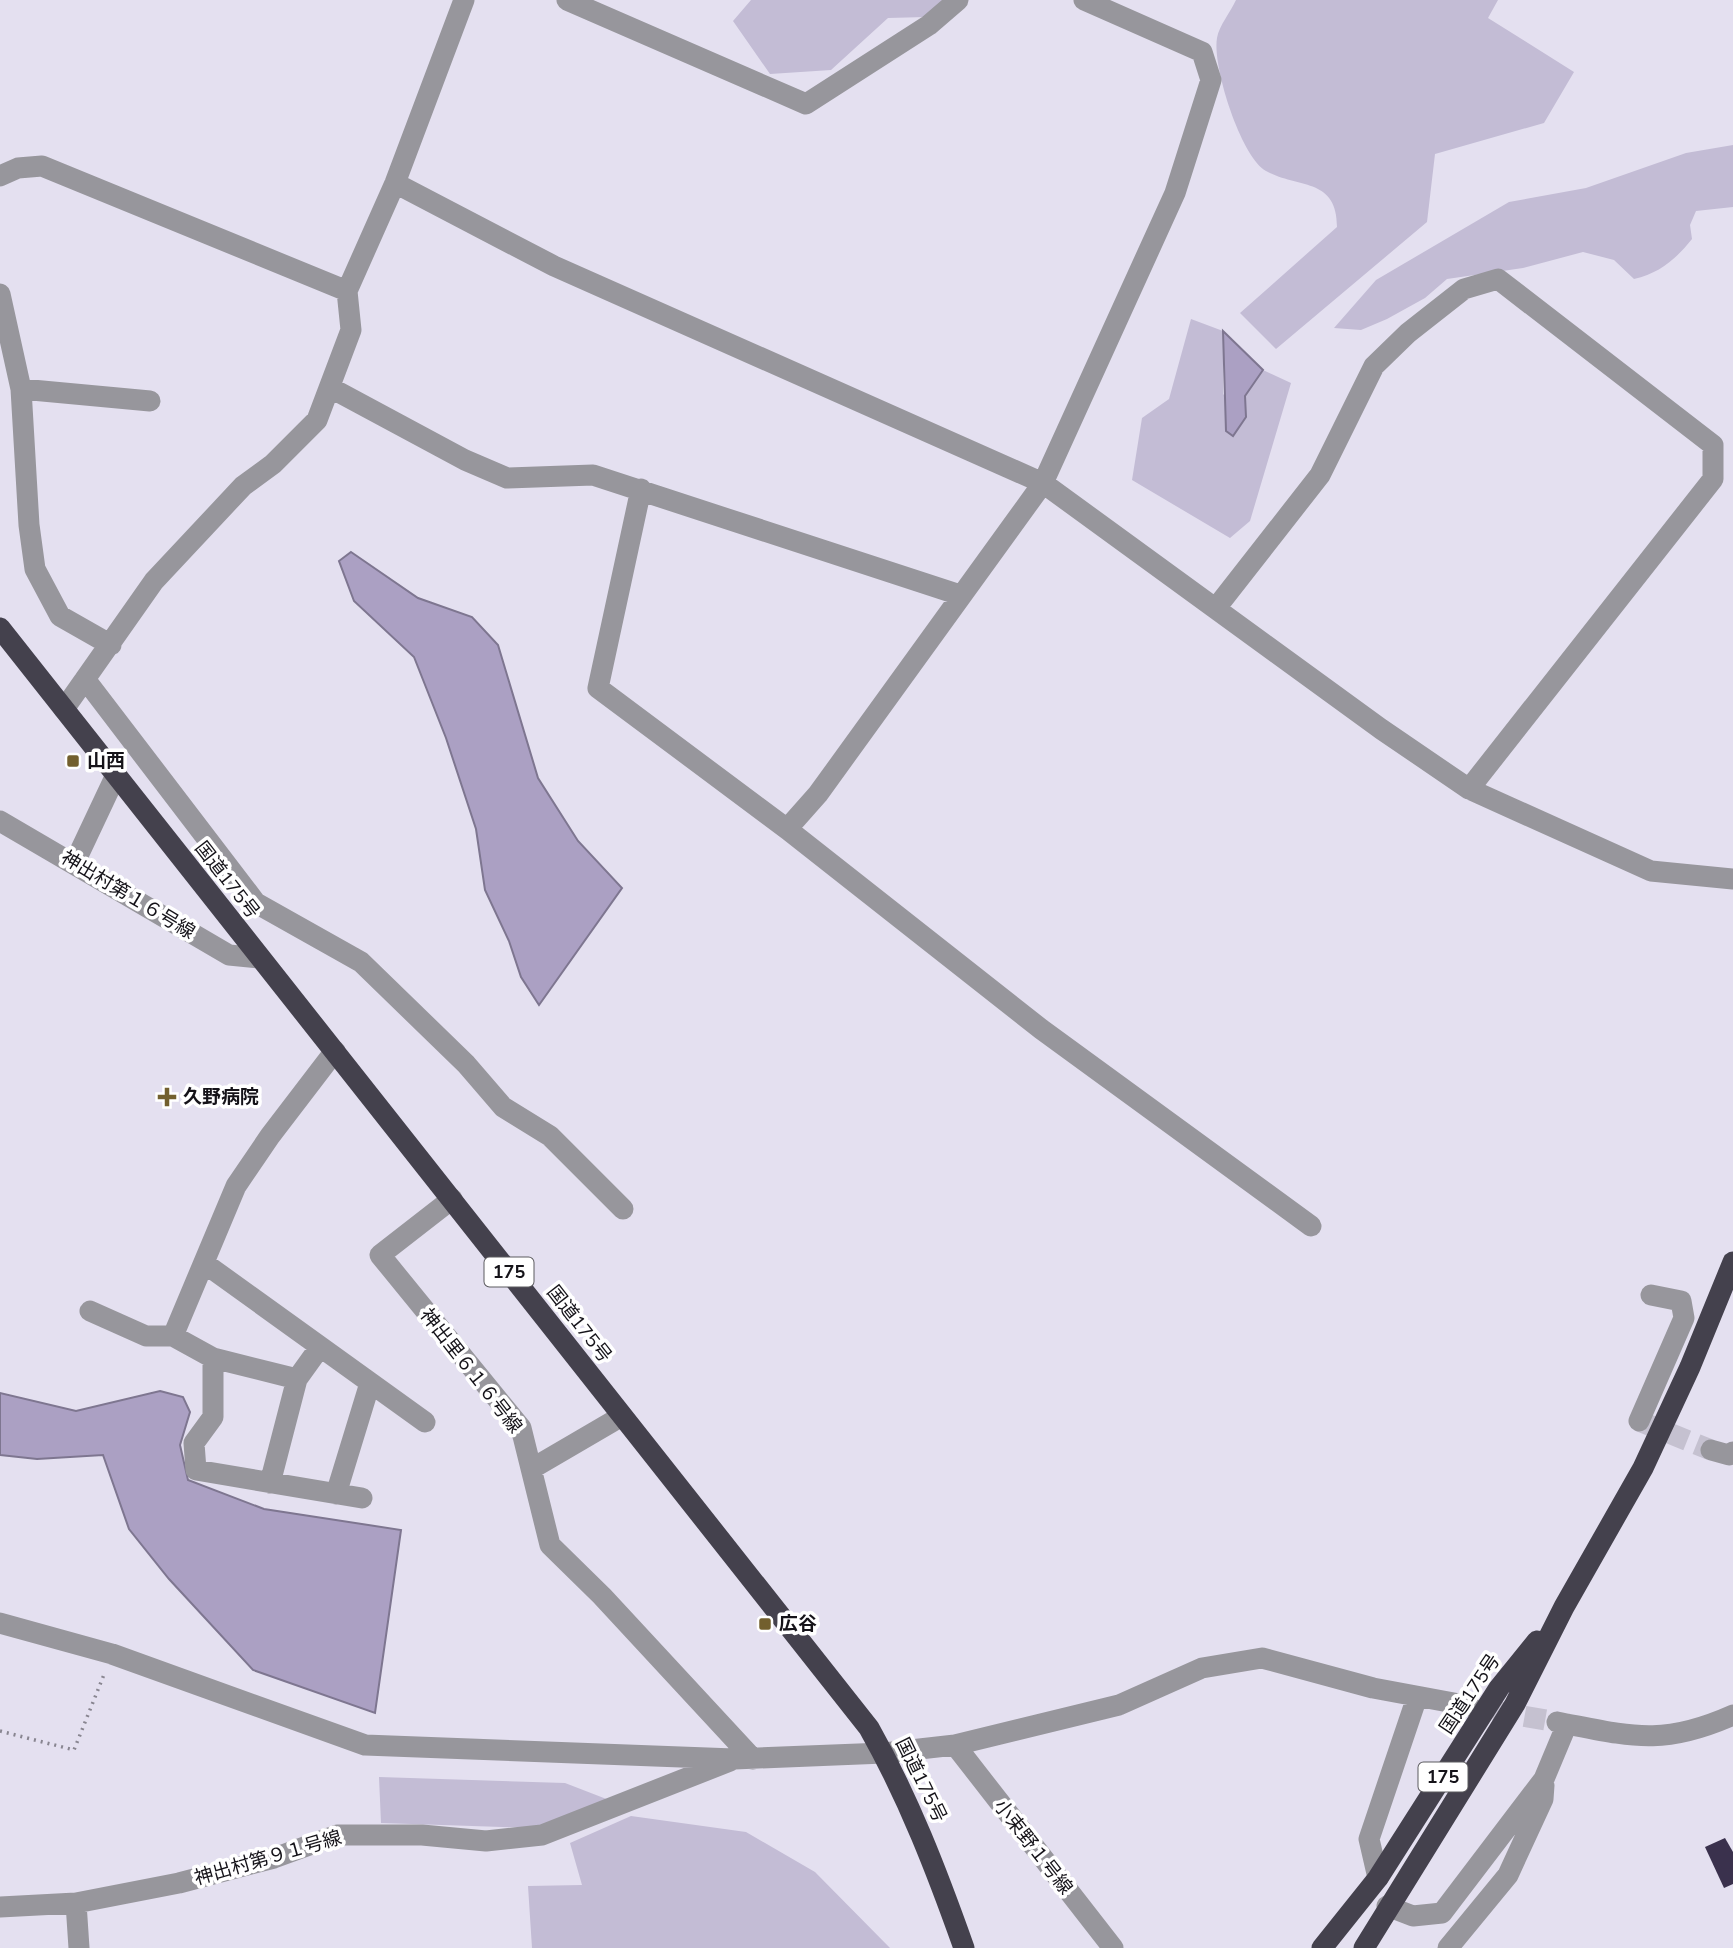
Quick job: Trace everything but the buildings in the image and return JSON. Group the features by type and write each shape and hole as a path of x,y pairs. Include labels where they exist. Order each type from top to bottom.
{"highway":[{"name":"国道175号","path":"0,628 869,1728 884,1753 926,1842 964,1948"},
{"name":"国道175号","path":"1364,1948 1387,1906 1515,1704 1564,1607 1643,1468 1732,1268"},
{"name":"国道175号","path":"1322,1948 1378,1878 1499,1688 1564,1607"}],"street":[{"path":"64,709 163,572 243,486 273,464 317,420 351,330 347,291 395,183 464,0"},
{"path":"567,0 806,104 929,25 958,0"},
{"path":"787,829 818,794 1043,483 1175,193 1211,80 1202,52 1084,0"},
{"path":"0,176 18,167 42,166 347,291"},
{"path":"395,183 554,266 1043,483 1381,729 1469,789 1651,871 1733,879"},
{"path":"1216,608 1320,475 1374,366 1408,333 1464,289 1498,279 1713,445 1713,480 1469,789"},
{"path":"0,294 21,389 29,525 35,569 60,616 111,645"},
{"path":"331,388 464,460 507,478 593,475 960,595"},
{"path":"21,389 150,401"},
{"path":"641,489 598,688 787,829 1041,1029 1311,1226"},
{"path":"85,680 256,903 361,962 466,1064 503,1107 550,1136 623,1209"},
{"path":"75,862 116,775"},
{"name":"神出村第１６号線","path":"0,821 75,862 229,955 260,958"},
{"path":"173,1336 236,1186 270,1136 335,1051"},
{"name":"神出里６１６号線","path":"452,1199 380,1255 521,1428 533,1468 539,1511 550,1545 602,1596 744,1759"},
{"path":"204,1263 425,1422"},
{"path":"1639,1421 1684,1318 1681,1301 1651,1295"},
{"path":"90,1311 146,1336 173,1336 213,1358 297,1379"},
{"path":"270,1483 297,1379 320,1347"},
{"path":"213,1358 213,1417 194,1443 196,1471 362,1498"},
{"path":"336,1494 370,1383"},
{"path":"533,1468 622,1416"},
{"path":"1712,1450 1729,1455 1733,1452"},
{"path":"0,1623 112,1654 365,1745 744,1759 884,1753 955,1745 1119,1705 1202,1668 1262,1658 1373,1688 1470,1706"},
{"path":"1378,1878 1369,1839 1417,1697"},
{"path":"1448,1948 1508,1875 1543,1799 1544,1779 1562,1723 1632,1738 1663,1737 1731,1720"},
{"name":"小束野１号線","path":"955,1745 1113,1948"},
{"name":"神出村第９１号線","path":"0,1907 76,1903 179,1883 274,1858 337,1835 422,1835 486,1841 542,1835 744,1759"},
{"path":"1387,1906 1413,1916 1442,1913 1544,1779"},
{"path":"76,1903 79,1948"}],"path":[{"path":"0,1731 74,1749 112,1654"}],"shaded area":[{"path":"751,0 944,0 926,17 888,18 831,70 770,74 733,21"},
{"path":"1236,0 1498,0 1488,18 1574,72 1544,123 1435,154 1427,222 1276,349 1240,313 1337,227 1335,211 1323,192 1266,171 1247,148 1238,130 1224,89 1217,51 1218,33"},
{"path":"1733,145 1733,207 1696,211 1690,225 1692,239 1673,259 1652,273 1634,279 1614,260 1583,252 1523,268 1447,279 1425,298 1387,319 1361,330 1334,328 1376,280 1509,202 1586,188 1686,153"},
{"path":"1191,319 1223,331 1223,394 1246,417 1245,396 1263,370 1291,383 1250,521 1230,538 1132,480 1142,418 1169,399"},
{"path":"1223,331 1263,370 1245,396 1246,417 1233,436 1226,431"},
{"path":"351,552 418,598 472,617 498,645 538,778 578,841 622,888 539,1005 521,977 509,941 485,890 476,829 446,738 414,657 354,601 339,561"},
{"path":"160,1391 183,1397 190,1412 180,1445 188,1480 264,1509 401,1530 375,1713 253,1670 169,1579 129,1529 103,1455 37,1459 0,1455 0,1393 76,1411"},
{"path":"379,1777 565,1783 609,1800 535,1828 381,1823"},
{"path":"631,1816 746,1832 815,1872 890,1948 532,1948 528,1886 582,1885 570,1843"}],"tunnel":[{"path":"1639,1421 1711,1450"},
{"path":"1494,1711 1557,1722"}],"place":[{"name":"山西","path":"73,761"},
{"name":"久野病院","path":"167,1097"},
{"name":"広谷","path":"765,1624"}]}
